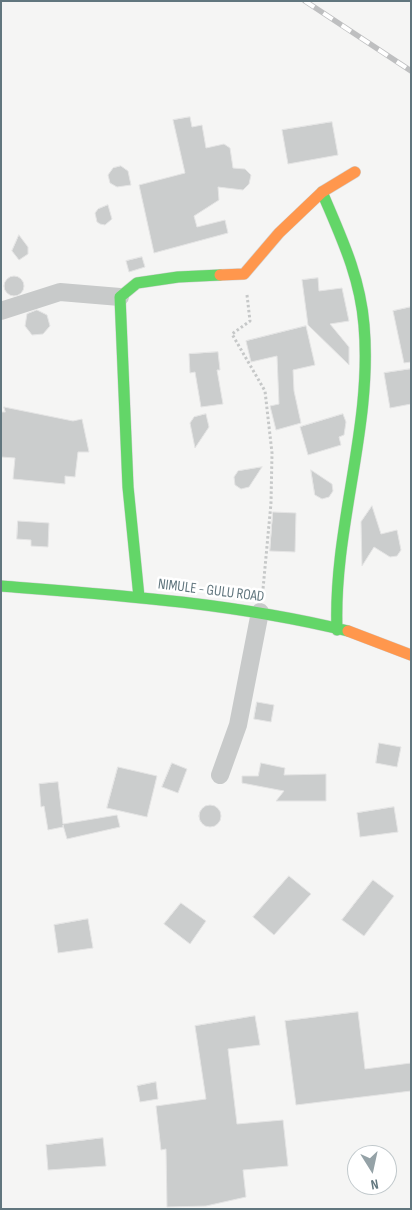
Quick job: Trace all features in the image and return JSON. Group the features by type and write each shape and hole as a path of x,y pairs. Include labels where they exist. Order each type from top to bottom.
{"street":[{"path":"1,311 60,292 120,297 137,283 178,277 244,274 279,233 322,192 355,172"},
{"path":"322,192 352,261 364,325 363,408 342,532 336,601 337,630"},
{"path":"120,297 128,487 139,597"},
{"name":"NIMULE - GULU ROAD","path":"1,586 139,597 260,612 351,632 411,655"},
{"path":"220,775 238,725 260,612"}],"path":[{"path":"244,274 250,321 232,334 265,391 272,453 271,503 260,612"}],"building":[{"path":"190,117 192,127 202,125 206,148 224,144 230,148 233,168 245,169 251,175 249,184 243,190 218,187 219,200 194,216 197,227 225,220 228,233 154,253 139,185 185,173 173,120"},
{"path":"332,122 338,155 288,164 282,130"},
{"path":"121,166 128,171 131,185 117,187 110,183 108,175 113,168"},
{"path":"108,205 112,219 105,225 100,224 97,222 95,213 98,209"},
{"path":"19,235 28,247 28,254 19,260 12,251"},
{"path":"142,257 145,267 129,272 126,261"},
{"path":"10,276 18,276 24,282 24,290 18,296 10,296 4,290 4,282"},
{"path":"318,278 319,291 342,288 349,321 330,324 349,347 349,365 308,325 302,280"},
{"path":"411,307 411,362 404,363 393,311"},
{"path":"37,310 47,315 50,326 43,334 32,335 25,326 27,314"},
{"path":"306,326 315,365 293,370 294,391 301,423 276,430 270,406 279,404 277,356 251,362 246,341"},
{"path":"218,352 220,370 217,370 223,404 201,407 195,372 190,373 189,354"},
{"path":"411,369 411,404 390,408 384,373"},
{"path":"4,407 73,421 82,419 89,452 78,452 75,477 65,476 65,484 13,479 15,458 1,457 1,412 5,412"},
{"path":"206,414 209,427 195,448 190,423 194,417"},
{"path":"343,414 346,422 344,435 339,437 341,445 308,455 300,427"},
{"path":"262,467 249,487 241,489 235,485 234,477 238,471"},
{"path":"311,470 332,484 333,491 329,497 322,499 315,495"},
{"path":"372,506 381,534 397,530 401,550 397,556 390,557 374,547 362,566 361,522"},
{"path":"273,512 296,513 295,552 270,551"},
{"path":"18,521 49,523 48,547 31,546 31,540 17,539"},
{"path":"257,702 274,705 271,722 254,719"},
{"path":"379,743 401,747 397,767 376,763"},
{"path":"172,763 187,769 178,793 162,787"},
{"path":"261,763 285,768 284,775 326,774 326,801 276,801 284,791 242,783 242,776 258,776"},
{"path":"118,767 157,776 147,817 107,808"},
{"path":"58,782 63,824 117,815 120,827 67,839 63,825 63,827 48,830 44,806 41,807 39,784"},
{"path":"210,805 218,808 221,816 218,824 210,827 202,824 199,816 202,808"},
{"path":"394,807 398,832 360,837 357,813"},
{"path":"289,876 311,894 274,935 253,917"},
{"path":"373,880 394,896 364,936 342,920"},
{"path":"181,903 206,921 190,944 164,924"},
{"path":"88,919 93,948 58,953 54,925"},
{"path":"358,1012 365,1069 411,1063 411,1091 296,1105 285,1021"},
{"path":"255,1016 260,1045 228,1049 237,1124 283,1120 288,1166 243,1170 246,1197 206,1206 167,1207 166,1149 161,1150 156,1106 206,1099 195,1026"},
{"path":"156,1082 158,1099 140,1102 137,1086"},
{"path":"103,1138 106,1166 48,1170 46,1145"}],"railway":[{"path":"305,1 411,71"}],"traffic: fast":[{"path":"322,192 343,241 354,273 364,325 363,401 341,553 337,592 337,630"},
{"path":"139,597 128,487 120,297 137,283 178,277 220,275"},
{"path":"1,586 176,601 262,613 348,631"}],"traffic: slow":[{"path":"220,275 244,274 279,233 322,192 355,172"},
{"path":"348,631 411,655"}]}
